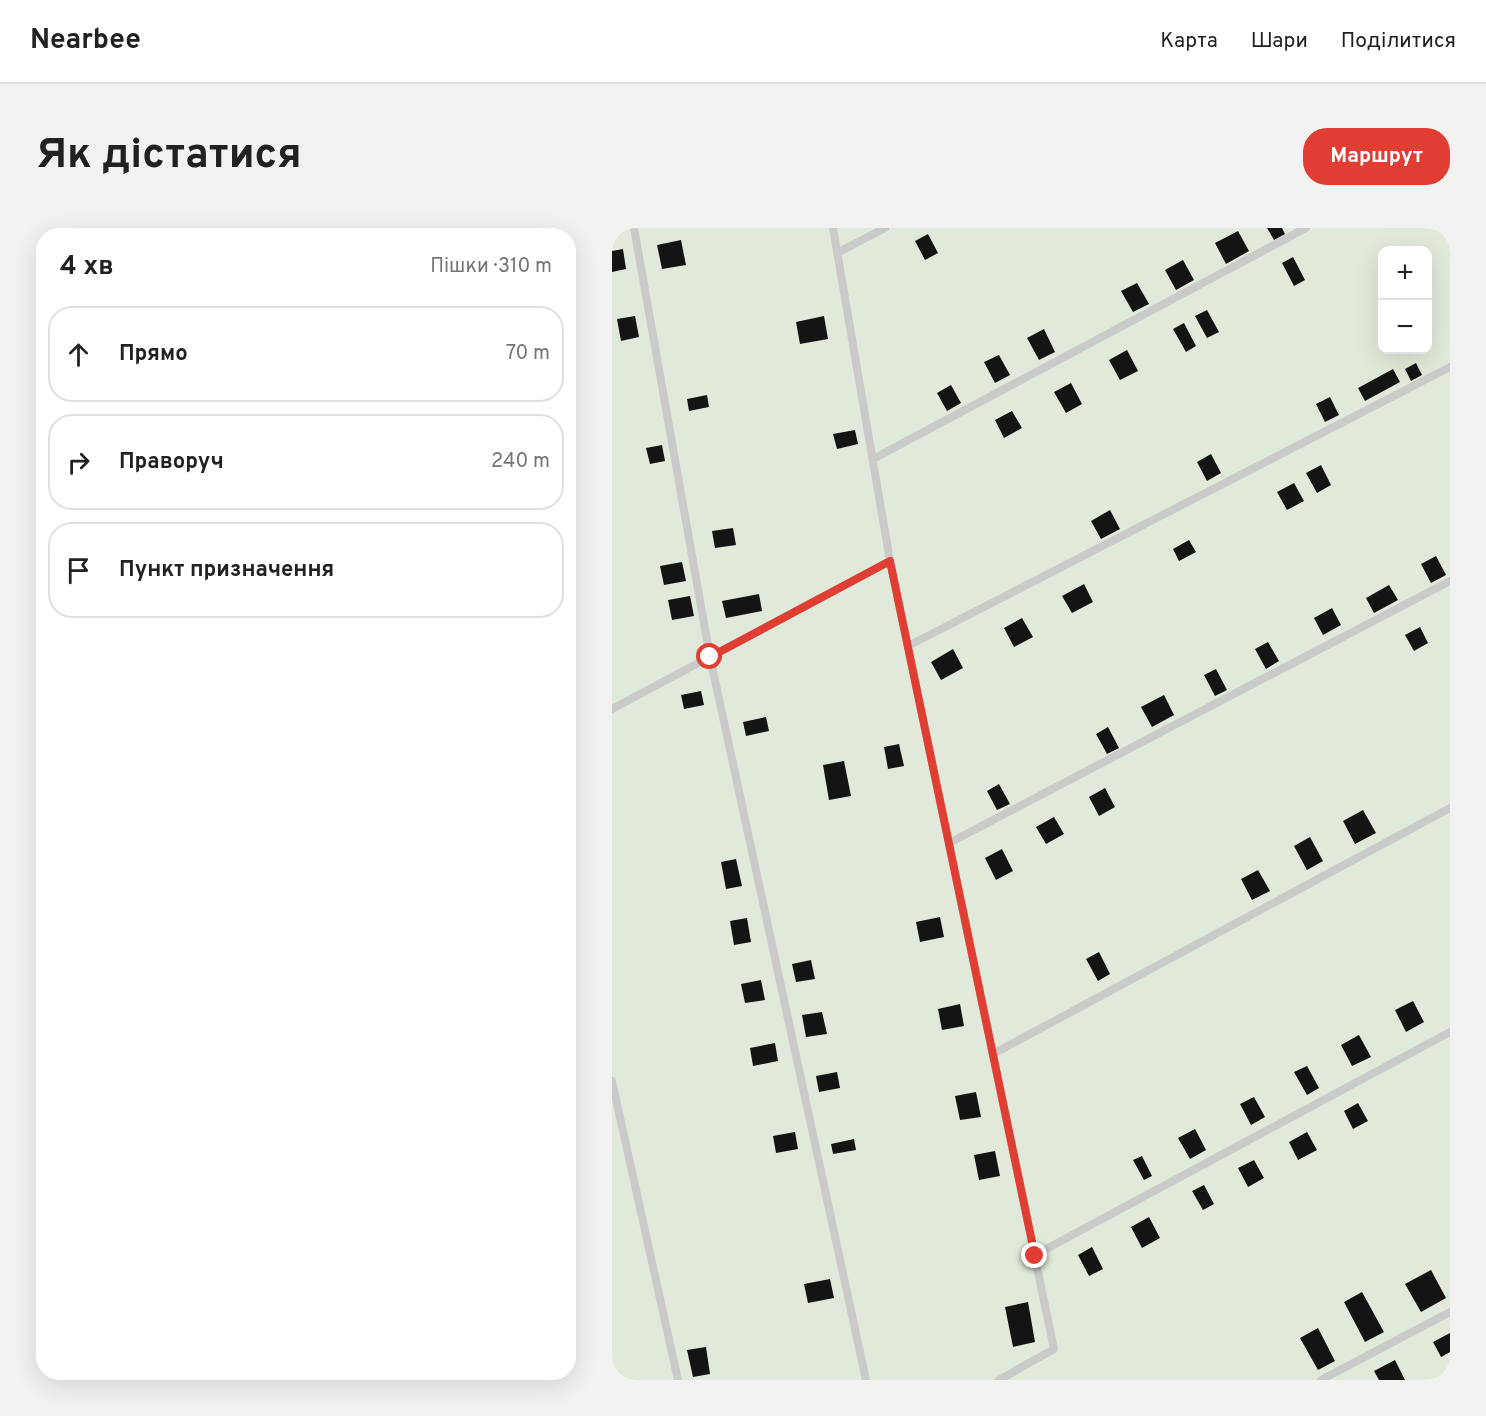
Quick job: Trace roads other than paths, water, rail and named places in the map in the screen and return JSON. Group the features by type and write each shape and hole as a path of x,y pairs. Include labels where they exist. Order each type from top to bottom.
{"lane":[{"path":"634,228 710,657 866,1380"},
{"path":"833,228 890,561 1054,1349 999,1380"},
{"path":"837,253 885,228"},
{"path":"873,459 1306,228"},
{"path":"908,645 1450,367"},
{"path":"612,709 890,561"},
{"path":"949,843 1450,581"},
{"path":"993,1054 1450,808"},
{"path":"1035,1256 1450,1032"},
{"path":"612,1081 678,1380"},
{"path":"1321,1380 1450,1311"}]}
